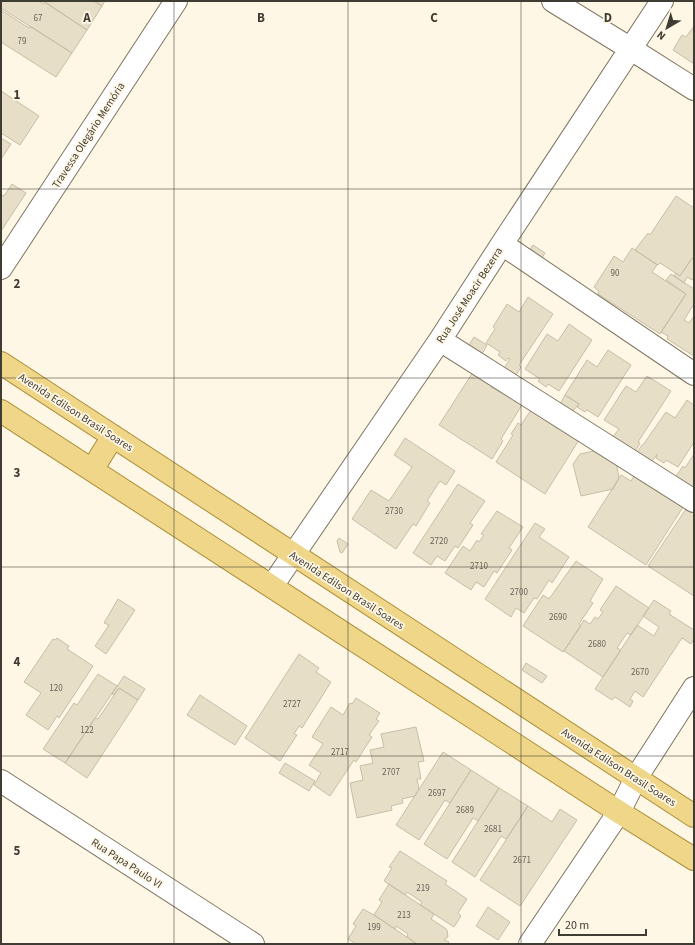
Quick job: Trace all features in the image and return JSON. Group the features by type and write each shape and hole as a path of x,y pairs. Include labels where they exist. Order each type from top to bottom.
{"main road":[{"name":"Avenida Edilson Brasil Soares","path":"1,363 694,816"},
{"path":"1,411 619,812 694,859"},
{"path":"92,470 113,436"}],"street":[{"name":"Travessa Olegário Memória","path":"1,268 176,1"},
{"path":"553,1 631,48 694,90"},
{"name":"Rua José Moacir Bezerra","path":"272,586 440,340 662,1"},
{"path":"502,244 694,374"},
{"path":"440,340 694,501"},
{"path":"530,944 619,812 636,778 694,688"},
{"name":"Rua Papa Paulo VI","path":"1,782 253,944"}],"building":[{"path":"1,1 39,1 44,4 45,2 87,30 72,53 1,8"},
{"path":"43,1 94,1 102,6 87,30"},
{"path":"94,1 105,1 102,6"},
{"path":"1,10 29,28 30,26 72,53 56,77 1,42"},
{"path":"694,26 694,64 673,50 682,35 686,37"},
{"path":"1,91 39,116 20,145 1,133"},
{"path":"1,138 11,144 1,159"},
{"path":"12,184 26,193 1,231 1,196 4,196"},
{"path":"676,196 694,208 694,257 680,276 660,263 658,265 635,250 648,233 650,235"},
{"path":"533,245 545,253 542,258 530,250"},
{"path":"632,248 657,265 652,272 686,294 660,334 598,294 599,291 594,287 614,256 623,262"},
{"path":"692,258 694,259 694,277 692,280 687,277 684,283 674,276 676,273 680,276"},
{"path":"671,274 694,289 694,304 684,320 689,323 694,316 694,356 667,339 668,336 661,332 686,294 666,280"},
{"path":"528,297 553,314 519,365 521,367 516,375 504,368 510,359 508,358 506,361 498,355 500,352 486,343 495,329 493,327 507,304 519,312"},
{"path":"569,324 592,340 559,391 548,384 546,387 538,381 540,379 525,369 547,334 558,341"},
{"path":"474,337 487,345 482,354 469,345"},
{"path":"608,350 631,365 598,417 587,410 585,412 577,407 579,404 565,395 587,360 597,367"},
{"path":"475,369 495,382 491,387 522,405 501,439 503,441 492,459 439,425"},
{"path":"647,376 671,391 638,442 640,443 635,452 612,438 619,429 604,420 626,386 636,392"},
{"path":"565,395 579,404 572,412 560,404"},
{"path":"687,400 694,405 694,442 678,467 666,460 664,463 656,458 657,454 651,463 636,454 666,412 675,418"},
{"path":"531,410 558,429 559,427 579,440 545,494 496,462 513,435 511,434 518,423 521,425"},
{"path":"405,438 455,471 446,485 440,481 427,501 430,503 416,526 413,524 396,549 352,519 371,490 389,501 412,467 394,455"},
{"path":"603,449 615,456 619,478 613,489 581,496 573,464 580,454"},
{"path":"694,454 694,491 675,478 683,466 685,468"},
{"path":"621,475 631,481 634,476 683,507 646,565 588,527"},
{"path":"458,484 485,501 470,523 473,525 458,548 455,546 445,561 437,556 431,565 413,553"},
{"path":"688,506 694,510 694,596 648,566"},
{"path":"497,511 523,527 509,548 512,550 497,573 494,571 484,587 476,582 471,590 445,573 463,546 470,551 477,540 479,542 484,535 481,534"},
{"path":"535,523 545,529 539,537 569,557 552,583 549,580 537,599 534,598 524,613 516,608 511,617 485,599"},
{"path":"339,538 348,544 342,553 340,552 337,541"},
{"path":"576,561 603,579 590,601 593,603 579,624 581,626 563,652 523,626 543,595 549,599"},
{"path":"616,586 649,608 631,635 627,633 617,648 621,650 603,677 564,651 584,620 590,624 595,617 598,619 603,612 600,610"},
{"path":"118,599 135,610 106,654 95,646 109,625 104,623"},
{"path":"654,600 671,611 669,614 694,630 694,639 691,644 682,638 643,697 635,691 630,699 633,701 630,707 615,697 612,700 595,689 637,625 654,636 659,627 643,616"},
{"path":"57,638 69,646 67,649 93,666 59,718 57,716 48,730 26,715 41,693 24,682 53,639 55,640"},
{"path":"299,654 319,668 316,672 331,682 302,728 299,726 294,734 297,735 280,761 245,738"},
{"path":"526,663 547,676 542,683 522,670"},
{"path":"98,674 117,686 65,763 43,749 74,703 77,705"},
{"path":"124,676 145,689 138,700 119,688 114,695 112,694"},
{"path":"119,688 138,700 87,778 65,763 95,718 98,719"},
{"path":"200,695 247,726 235,745 187,715"},
{"path":"356,698 380,713 376,719 379,721 369,735 372,737 356,762 354,760 330,796 314,785 321,773 309,765 323,744 312,737 331,707 343,715 350,703 352,704"},
{"path":"416,727 424,761 418,762 421,779 417,779 419,789 415,796 402,799 403,803 391,806 392,810 357,818 350,783 363,780 360,766 373,763 370,750 384,747 381,734"},
{"path":"443,752 471,770 450,803 445,800 419,840 396,825"},
{"path":"285,763 315,781 309,791 279,773"},
{"path":"471,770 499,788 478,821 473,818 447,859 424,844"},
{"path":"499,788 528,806 506,839 501,836 475,877 452,862"},
{"path":"528,806 552,822 560,809 577,820 520,906 480,880"},
{"path":"400,851 447,881 445,884 467,899 458,913 461,916 454,927 420,905 422,902 407,892 405,895 384,881 392,868 389,867"},
{"path":"389,884 434,914 431,919 447,930 448,937 444,940 449,942 447,944 417,944 407,937 408,934 396,926 395,929 374,915 382,902 379,900"},
{"path":"488,907 510,922 498,940 476,926"},
{"path":"363,909 417,944 356,944 348,939 356,926 353,924"}]}
